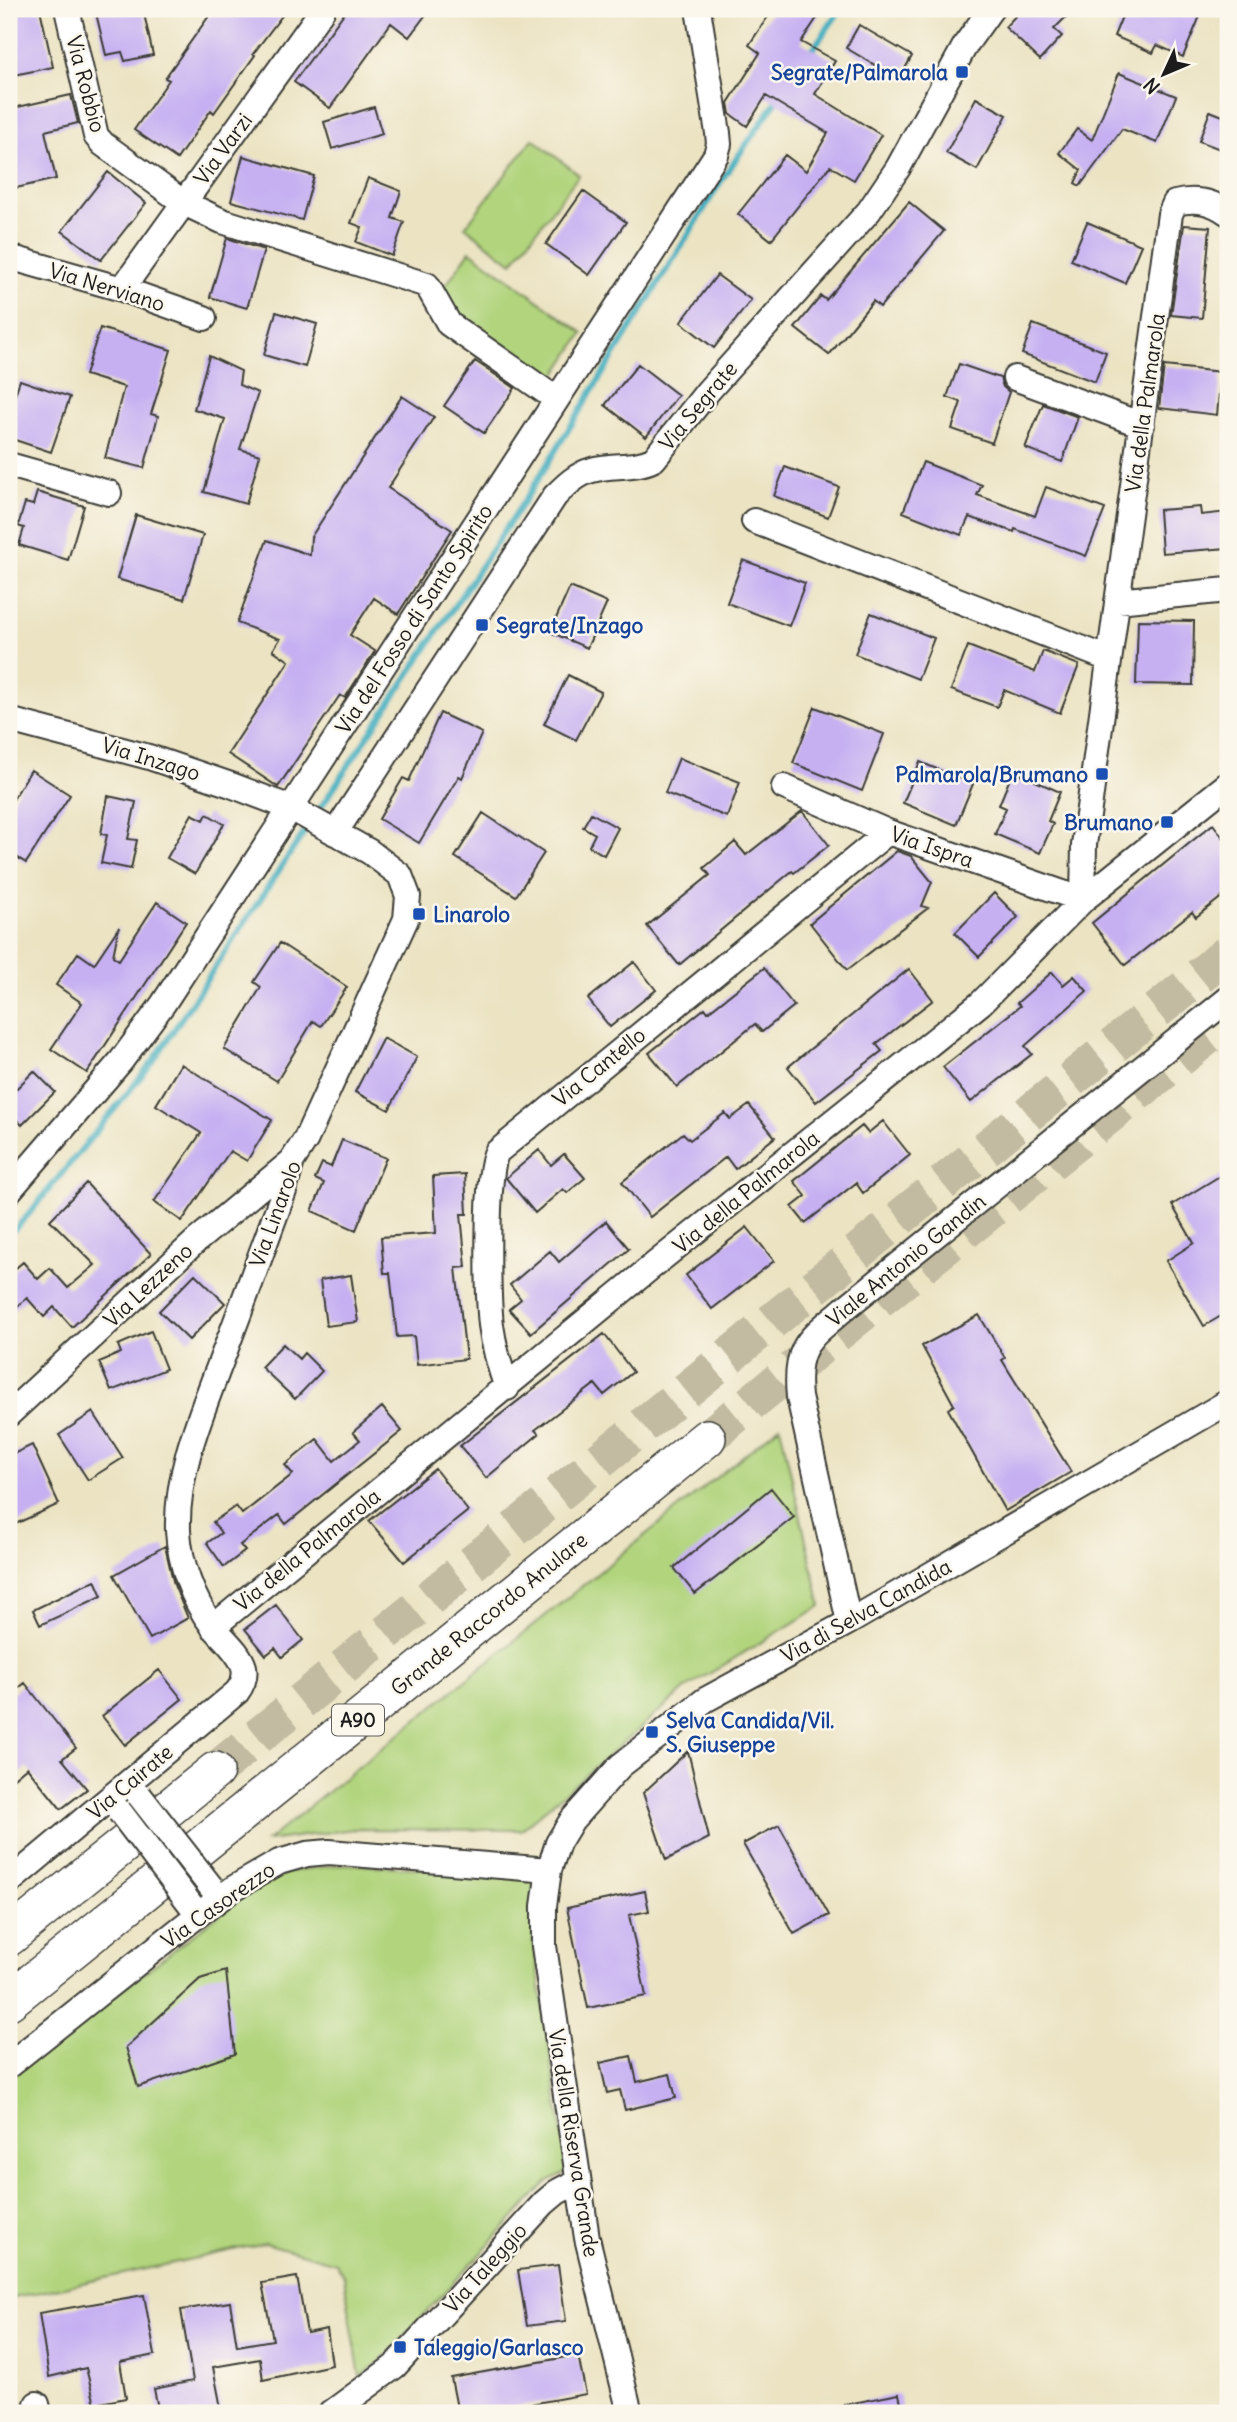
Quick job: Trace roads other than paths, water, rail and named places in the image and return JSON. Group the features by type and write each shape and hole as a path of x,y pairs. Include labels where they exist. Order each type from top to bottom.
{"highway":[{"name":"Grande Raccordo Anulare","path":"9,2000 707,1438"},
{"path":"9,1937 215,1770"}],"street":[{"name":"Via Robbio","path":"67,9 96,136 103,144 184,203 222,220 427,285 449,324 556,399"},
{"name":"Via Varzi","path":"122,289 323,9"},
{"name":"Via del Fosso di Santo Spirito","path":"9,1191 63,1131 141,1035 718,152 718,133 698,9"},
{"name":"Via Segrate","path":"335,833 555,496 574,479 592,470 641,464 654,459 708,391 869,211 898,168 966,44 991,9"},
{"name":"Via della Palmarola","path":"213,1627 655,1264 981,1003 1083,900 1084,845 1170,214 1175,203 1188,201 1209,202 1228,213"},
{"name":"Via Nerviano","path":"9,257 122,289 204,318"},
{"path":"1015,378 1142,425"},
{"path":"9,465 109,493"},
{"path":"754,521 1109,659"},
{"path":"1117,601 1228,590"},
{"name":"Via Inzago","path":"9,720 149,757 291,808"},
{"path":"1083,900 1228,784"},
{"name":"Via Ispra","path":"784,787 888,831 1083,900"},
{"name":"Via Linarolo","path":"245,1678 239,1657 213,1627 193,1593 181,1554 178,1518 181,1487 202,1414 284,1191 292,1161 306,1139 398,939 409,903 407,888 397,871 370,852 291,808"},
{"name":"Via Cantello","path":"507,1388 496,1352 491,1322 490,1180 497,1152 888,831"},
{"name":"Viale Antonio Gandin","path":"849,1622 799,1397 798,1371 804,1345 844,1309 1227,1002"},
{"name":"Via Lezzeno","path":"9,1414 196,1241 292,1161"},
{"name":"Via di Selva Candida","path":"549,1870 558,1843 572,1820 620,1766 705,1700 849,1622 1228,1402"},
{"name":"Via Cairate","path":"9,1882 115,1806 237,1692 245,1678"},
{"path":"134,1789 216,1892"},
{"path":"115,1806 195,1909"},
{"name":"Via Casorezzo","path":"9,2065 216,1892 279,1862 315,1853 343,1853 549,1870"},
{"name":"Via della Riserva Grande","path":"549,1870 544,1906 544,1946 578,2182 587,2238 630,2413"},
{"name":"Via Taleggio","path":"331,2413 395,2366 544,2203 557,2192 578,2182"}],"waterway":[{"path":"810,53 841,9"},
{"path":"315,816 530,492 725,175 780,96"},
{"path":"9,1235 152,1063 309,825"}],"tunnel":[{"path":"215,1771 1228,953"},
{"path":"707,1438 1228,1020"}],"place":[{"name":"Segrate/Palmarola","path":"962,72"},
{"name":"Segrate/Inzago","path":"482,625"},
{"name":"Palmarola/Brumano","path":"1102,774"},
{"name":"Brumano","path":"1167,822"},
{"name":"Linarolo","path":"419,914"},
{"name":"Selva Candida/Vil. S. Giuseppe","path":"652,1732"},
{"name":"Taleggio/Garlasco","path":"400,2347"}]}
